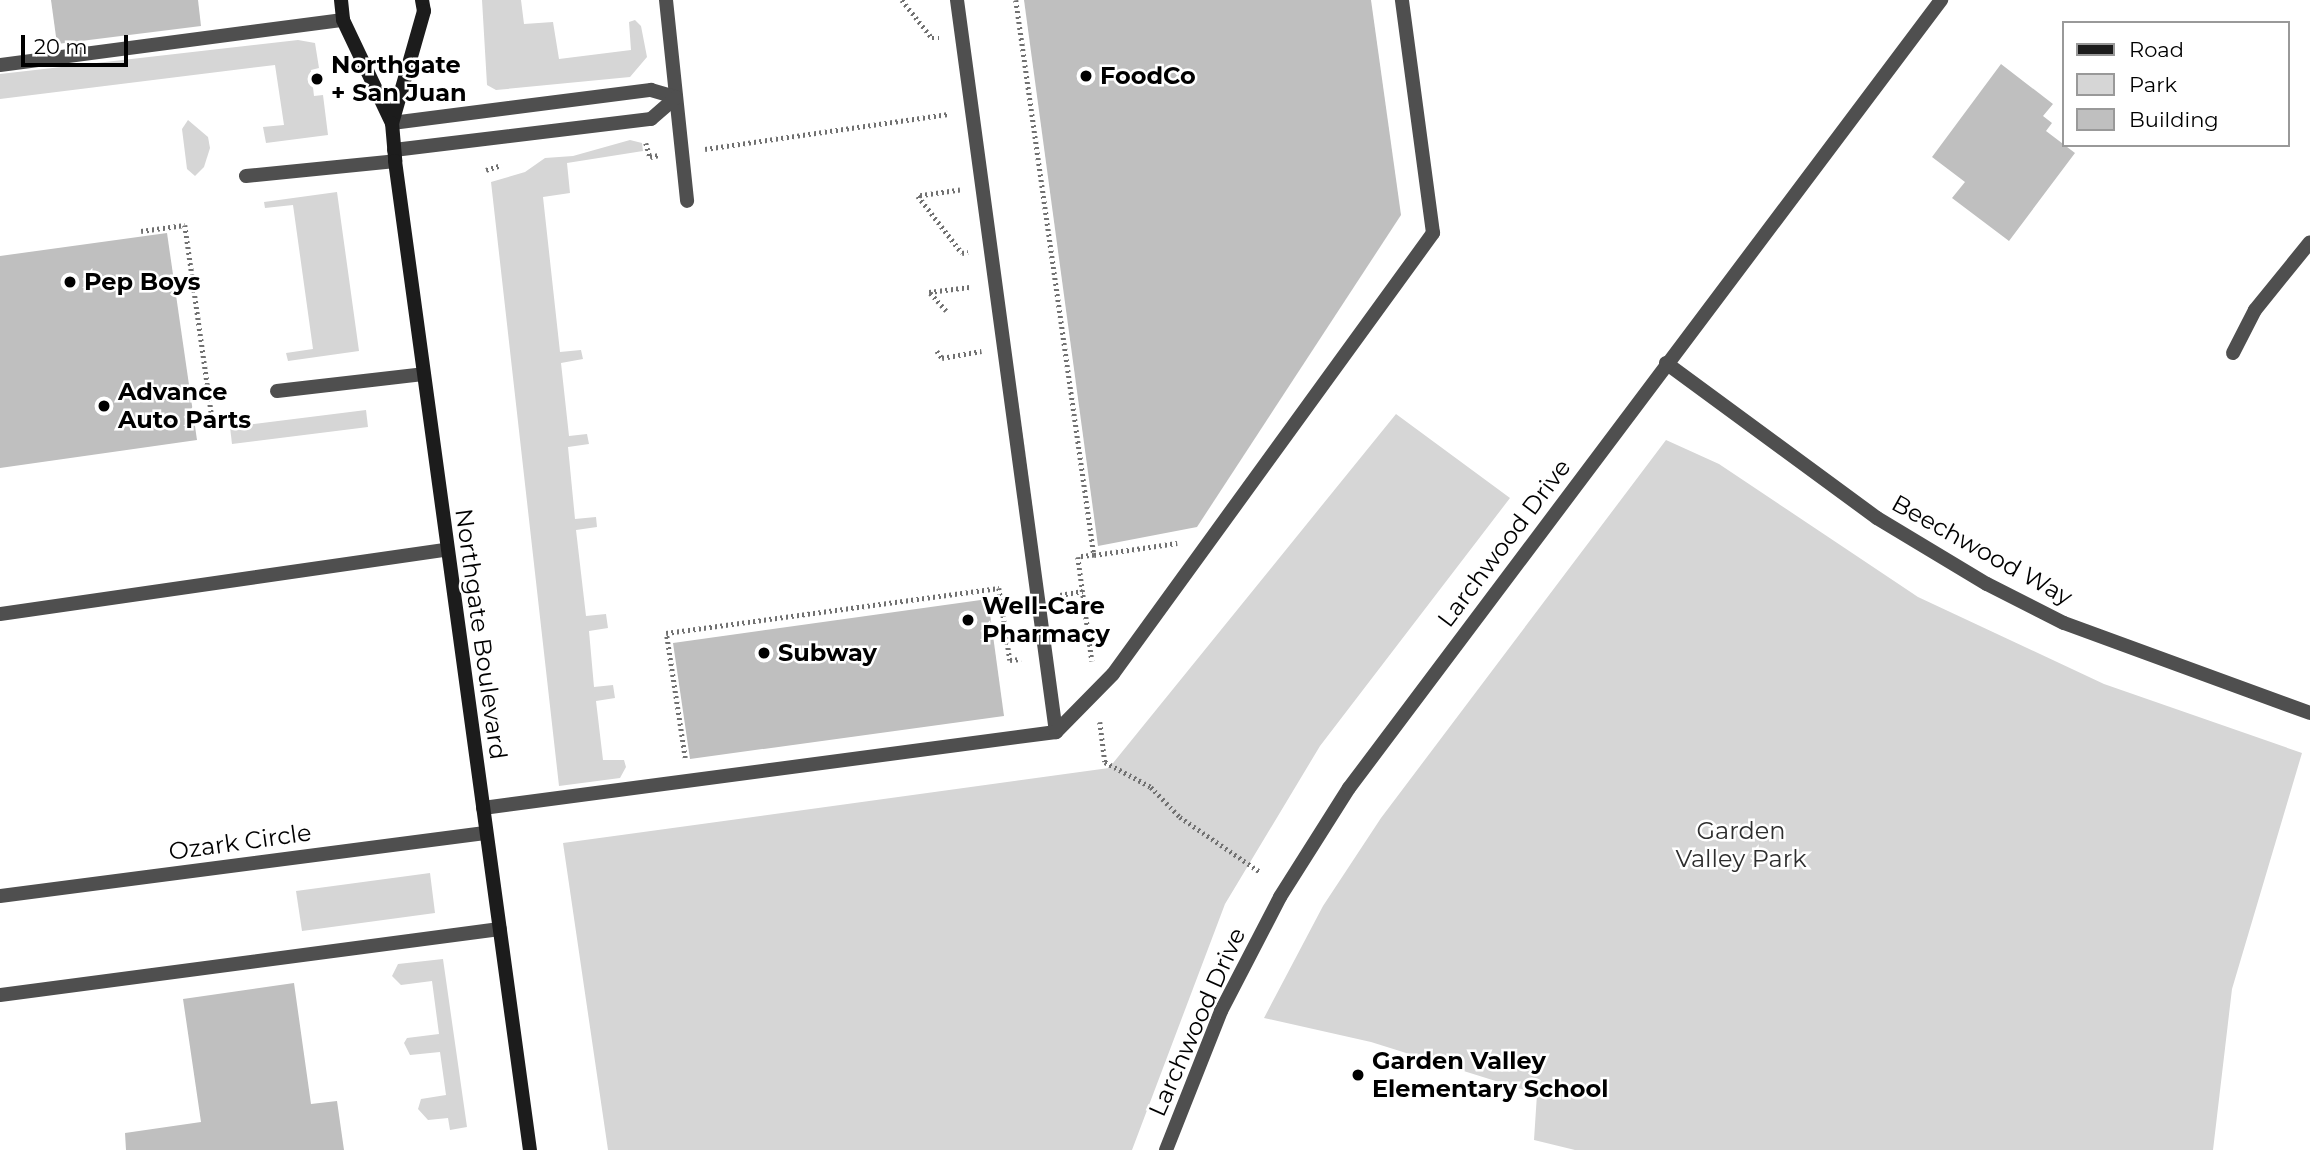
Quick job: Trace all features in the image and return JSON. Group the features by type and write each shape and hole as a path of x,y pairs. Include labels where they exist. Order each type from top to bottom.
{"main road":[{"name":"Northgate Boulevard","path":"341,0 343,20 392,123 446,550 530,1150"},
{"name":"Northgate Boulevard","path":"392,123 424,11 422,0"}],"street":[{"path":"666,0 687,201"},
{"path":"957,0 1056,732"},
{"path":"482,808 1056,732 1096,691 1433,233 1402,0"},
{"name":"Larchwood Drive","path":"1166,1150 1221,1011 1280,897 1349,788 1941,0"},
{"path":"0,65 343,20"},
{"path":"392,123 651,90 676,97"},
{"path":"246,176 651,120 676,97"},
{"path":"2233,353 2255,310 2310,242"},
{"name":"Beechwood Way","path":"1666,363 1877,518 1987,584 2064,623 2310,713"},
{"path":"277,391 423,374"},
{"path":"0,614 446,550"},
{"name":"Ozark Circle","path":"0,897 485,833"},
{"path":"0,995 500,929"}],"path":[{"path":"901,0 932,38 950,37"},
{"path":"1016,0 1094,555"},
{"path":"645,137 650,156 948,114"},
{"path":"486,170 512,161"},
{"path":"972,188 918,196 962,253 980,251"},
{"path":"141,231 185,225 213,423"},
{"path":"946,311 929,292 974,286"},
{"path":"1184,541 1078,557 1105,762 1151,787 1180,817 1259,871"},
{"path":"686,762 666,633 999,588 1010,660 1021,660 1019,648"},
{"path":"1038,598 1083,591"}],"green space":[{"path":"482,0 521,0 524,24 553,22 559,59 631,50 629,22 635,20 641,26 647,57 630,77 496,90 487,85"},
{"path":"298,40 315,43 319,68 311,70 314,96 323,95 328,135 266,143 263,127 284,125 275,65 0,99 0,74"},
{"path":"188,120 208,137 210,148 204,167 195,176 187,169 182,129"},
{"path":"630,140 642,143 643,151 567,163 570,193 543,197 560,352 581,350 583,359 561,363 569,436 587,434 589,444 568,447 575,519 596,517 597,527 576,530 586,616 606,614 608,628 589,631 594,687 613,685 615,698 596,701 603,760 624,760 626,767 620,778 559,786 491,182 525,172 545,158 573,156"},
{"path":"337,192 359,351 288,361 286,353 313,349 293,205 265,208 264,202"},
{"path":"366,410 368,427 232,444 230,427"},
{"path":"1396,414 1510,498 1320,746 1225,904 1132,1150 608,1150 563,843 1109,768"},
{"name":"Garden Valley Park","path":"1666,440 1719,464 1918,597 2104,684 2302,753 2232,989 2213,1150 1575,1150 1534,1140 1537,1094 1371,1042 1264,1018 1323,906 1381,818"},
{"path":"430,873 435,913 302,931 296,891"},
{"path":"443,959 467,1127 450,1130 448,1118 428,1120 418,1109 421,1099 446,1095 440,1052 410,1055 404,1043 407,1038 439,1034 432,981 401,985 392,976 398,964"}],"building":[{"path":"51,0 198,0 201,26 57,44"},
{"path":"1024,0 1371,0 1401,215 1197,527 1098,546"},
{"path":"2001,64 2053,104 2043,116 2052,123 2046,131 2062,143 2062,147 2067,147 2075,153 2009,241 1952,198 1965,182 1932,157"},
{"path":"167,233 197,440 0,468 0,256"},
{"path":"988,599 1004,716 690,759 673,643"},
{"path":"294,983 311,1104 337,1101 344,1150 126,1150 125,1133 201,1122 183,999"}],"place":[{"name":"FoodCo","path":"1086,76"},
{"name":"Northgate + San Juan","path":"317,79"},
{"name":"Pep Boys","path":"70,282"},
{"name":"Advance Auto Parts","path":"104,406"},
{"name":"Well-Care Pharmacy","path":"968,620"},
{"name":"Subway","path":"764,653"},
{"name":"Garden Valley Elementary School","path":"1358,1075"}]}
